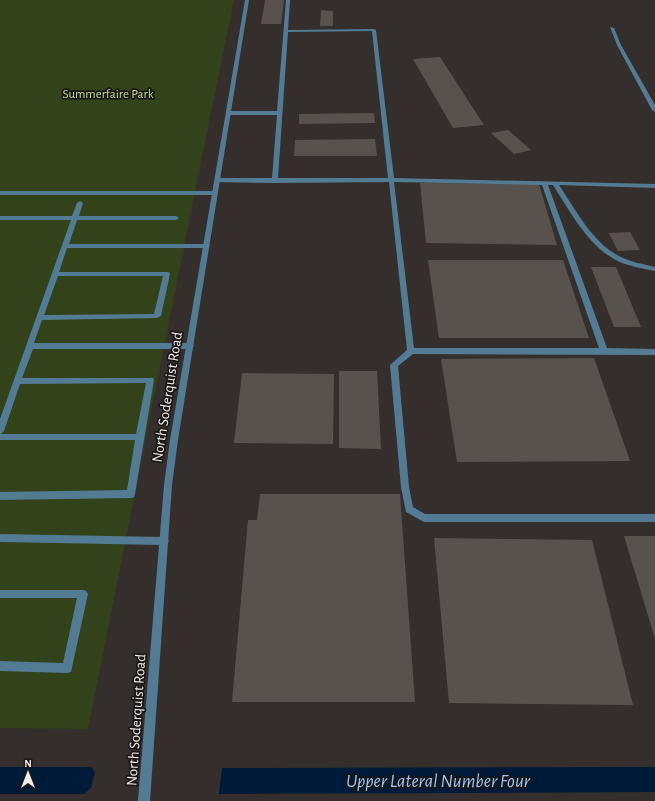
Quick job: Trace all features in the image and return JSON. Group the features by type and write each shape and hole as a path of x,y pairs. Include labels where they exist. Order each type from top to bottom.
{"street":[{"name":"North Soderquist Road","path":"144,801 164,540 173,447 247,0"},
{"path":"275,181 288,0"},
{"path":"612,28 619,45 655,110"},
{"path":"286,31 374,30 411,351"},
{"path":"229,113 279,113"},
{"path":"218,180 392,180 655,186"},
{"path":"544,183 604,351"},
{"path":"555,183 597,242 611,255 629,262 655,268"},
{"path":"0,193 215,193"},
{"path":"0,431 80,203"},
{"path":"0,218 176,218"},
{"path":"65,246 207,246"},
{"path":"40,318 157,316 167,274 56,274"},
{"path":"30,346 190,346"},
{"path":"655,352 411,351 394,365 404,487 409,509 424,518 655,518"},
{"path":"0,496 130,494 150,380 17,381"},
{"path":"0,437 140,437"},
{"path":"0,538 164,540"},
{"path":"0,594 84,594 67,668 0,666"}],"green space":[{"name":"Summerfaire Park","path":"0,0 234,0 88,729 0,728"}],"water":[{"path":"0,767 91,767 95,772 91,788 84,794 0,794"},
{"name":"Upper Lateral Number Four","path":"655,767 655,792 219,794 222,768"}],"building":[{"path":"265,0 284,0 281,24 261,24"},
{"path":"321,10 333,11 333,26 320,26"},
{"path":"440,57 484,125 453,128 413,59"},
{"path":"374,113 375,123 299,124 299,114"},
{"path":"508,130 531,150 514,154 491,133"},
{"path":"375,139 377,156 294,156 295,140"},
{"path":"420,183 539,184 557,245 426,243"},
{"path":"630,232 640,250 618,251 609,233"},
{"path":"428,260 563,260 589,338 439,338"},
{"path":"591,267 616,267 641,327 614,327"},
{"path":"594,358 630,461 457,462 441,359"},
{"path":"339,371 377,371 381,449 339,448"},
{"path":"242,373 334,374 333,444 234,443"},
{"path":"260,494 400,494 415,702 232,702 248,520 257,520"},
{"path":"624,536 655,536 655,639"},
{"path":"434,538 592,540 633,705 449,703"}]}
